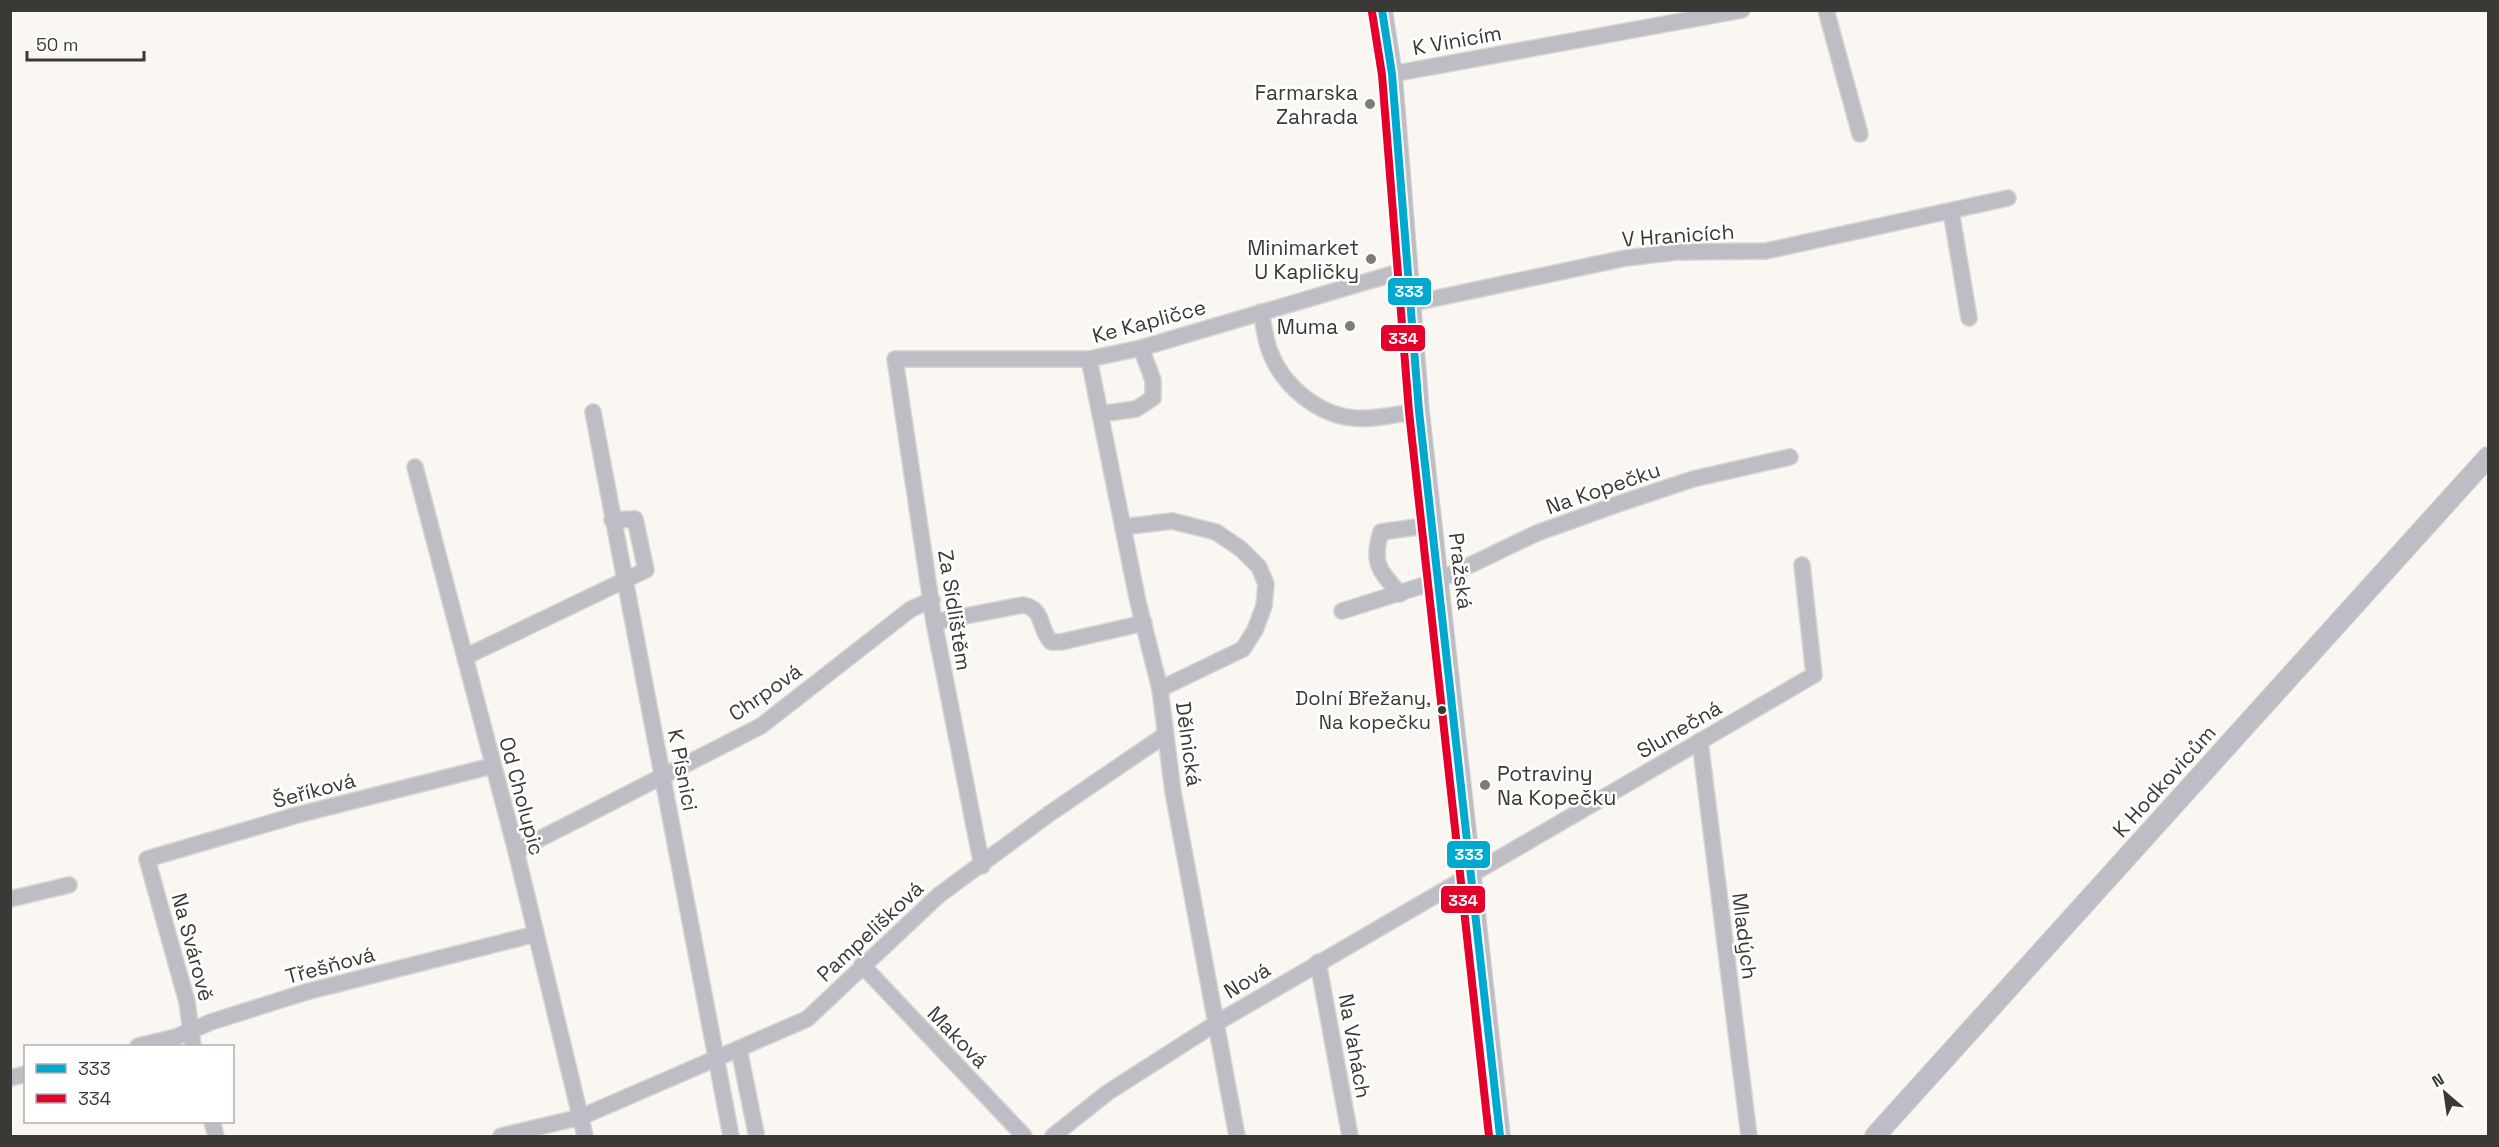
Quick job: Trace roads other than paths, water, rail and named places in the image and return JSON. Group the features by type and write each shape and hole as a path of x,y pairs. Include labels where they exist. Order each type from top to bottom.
{"street":[{"name":"Pražská","path":"1382,10 1392,74 1419,411 1500,1137"},
{"name":"K Vinicím","path":"1392,74 1742,10"},
{"path":"1827,10 1860,134"},
{"name":"V Hranicích","path":"1409,304 1626,258 1677,252 1766,251 2008,198"},
{"path":"1951,211 1969,318"},
{"name":"Ke Kapličce","path":"895,359 1089,359 1142,348 1406,270"},
{"path":"1261,312 1270,351 1280,371 1288,383 1308,400 1354,418 1419,411"},
{"path":"1100,414 1136,409 1153,398 1153,380 1142,348"},
{"name":"Za Sídlištěm","path":"895,359 932,600 933,622 982,866"},
{"name":"Dělnická","path":"1089,359 1123,527 1160,689 1173,792 1218,1022 1237,1137"},
{"name":"K Písnici","path":"592,412 731,1137"},
{"name":"Na Kopečku","path":"1342,611 1437,581 1537,533 1621,503 1693,479 1790,457"},
{"name":"K Hodkovicům","path":"1875,1137 2488,457"},
{"name":"Od Cholupic","path":"415,466 516,851 585,1137"},
{"path":"465,657 646,570 635,519 612,520"},
{"path":"1123,527 1172,521 1216,532 1241,549 1259,567 1266,584 1264,606 1255,630 1243,649 1160,689"},
{"path":"1400,594 1382,573 1375,553 1381,532 1431,525"},
{"name":"Slunečná","path":"1471,875 1814,675 1802,565"},
{"name":"Chrpová","path":"516,851 761,726 911,609 932,600"},
{"path":"933,622 1023,604 1033,606 1039,612 1045,635 1051,642 1061,642 1144,623"},
{"name":"Pampelišková","path":"501,1137 581,1117 807,1019 939,895 982,866 1049,814 1165,735"},
{"name":"Mladých","path":"1700,741 1749,1137"},
{"name":"Šeříková","path":"147,859 297,815 492,766"},
{"name":"Na Svárově","path":"147,859 187,1002 193,1045"},
{"name":"Nová","path":"1053,1137 1107,1093 1218,1022 1471,875"},
{"path":"10,899 69,885"},
{"name":"Třešňová","path":"146,1045 176,1037 191,1029 306,992 536,934"},
{"name":"Na Vahách","path":"1318,962 1350,1137"},
{"name":"Maková","path":"862,966 1024,1137"},
{"path":"739,1049 752,1135"}],"place":[{"name":"Farmarska Zahrada","path":"1370,104"},
{"name":"Minimarket U Kapličky","path":"1371,259"},
{"name":"Muma","path":"1350,326"},
{"name":"Dolní Břežany, Na kopečku","path":"1442,710"},
{"name":"Potraviny Na Kopečku","path":"1485,785"}]}
